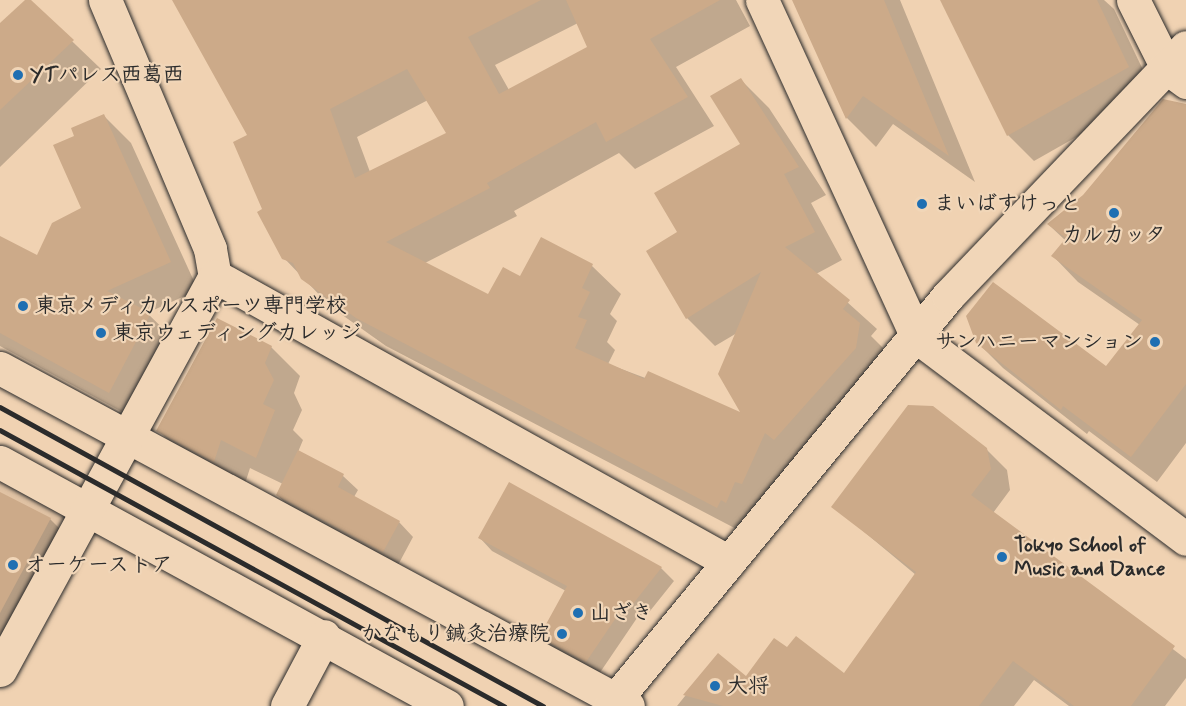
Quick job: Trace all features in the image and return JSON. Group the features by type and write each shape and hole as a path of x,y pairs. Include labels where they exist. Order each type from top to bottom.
{"street":[{"path":"0,669 214,276 210,249 105,0"},
{"path":"762,0 917,337 1186,539"},
{"path":"0,368 617,704 729,562 917,337 948,296 1180,66 1133,0"},
{"path":"214,276 729,562"},
{"path":"0,462 324,636 447,706"},
{"path":"287,706 324,636"}],"shaded area":[{"path":"0,473 71,511 0,640"}],"building":[{"name":"YTパレス西葛西","path":"25,0 31,0 74,40 0,110 0,23"},
{"path":"172,0 541,0 468,37 499,94 587,47 566,0 720,0 650,39 688,97 606,142 596,122 487,183 490,188 386,242 488,294 503,267 520,276 541,237 593,264 582,288 590,292 578,317 587,320 575,348 644,379 648,371 740,412 718,374 761,272 686,319 646,251 677,232 654,193 740,144 710,96 741,78 799,167 784,174 815,232 785,247 850,300 843,309 860,323 856,348 774,440 765,433 742,484 735,482 726,503 721,500 717,508 356,318 301,279 293,263 282,259 257,212 262,209 233,142 247,135","holes":["407,69 446,133 355,178 330,109"]},
{"path":"792,0 884,0 949,156 863,96 846,119"},
{"path":"940,0 1097,0 1129,67 1007,136"},
{"path":"1163,99 1186,104 1186,384 1131,457 1063,406 1061,410 976,343 966,316 993,282 1106,366 1142,320 1051,256 1066,238 1047,224 1083,195"},
{"path":"104,114 171,262 107,291 151,313 109,393 0,333 0,236 37,255 52,223 81,208 53,145 74,136 71,128"},
{"path":"217,318 272,346 265,363 274,380 263,404 275,410 256,458 221,440 214,462 156,431"},
{"path":"908,405 933,406 987,448 991,469 971,495 1175,646 1131,706 1074,706 1013,661 979,706 723,706 683,695 718,653 746,676 774,638 787,647 796,636 844,673 916,572 831,507"},
{"path":"298,450 344,474 338,487 400,521 383,552 276,495"},
{"path":"509,482 662,567 629,609 624,606 586,662 539,637 567,586 478,538"},
{"name":"オーケーストア","path":"0,492 51,518 0,613"}],"railway":[{"path":"0,407 543,706"},
{"path":"0,430 504,706"}],"place":[{"name":"YTパレス西葛西","path":"18,75"},
{"name":"まいばすけっと","path":"922,204"},
{"name":"カルカッタ","path":"1114,213"},
{"name":"東京メディカルスポーツ専門学校","path":"23,306"},
{"name":"東京ウェディングカレッジ","path":"101,333"},
{"name":"サンハニーマンション","path":"1155,342"},
{"name":"Tokyo School of Music and Dance","path":"1002,557"},
{"name":"オーケーストア","path":"13,565"},
{"name":"山ざき","path":"578,613"},
{"name":"かなもり鍼灸治療院","path":"562,634"},
{"name":"大将","path":"715,686"}]}
